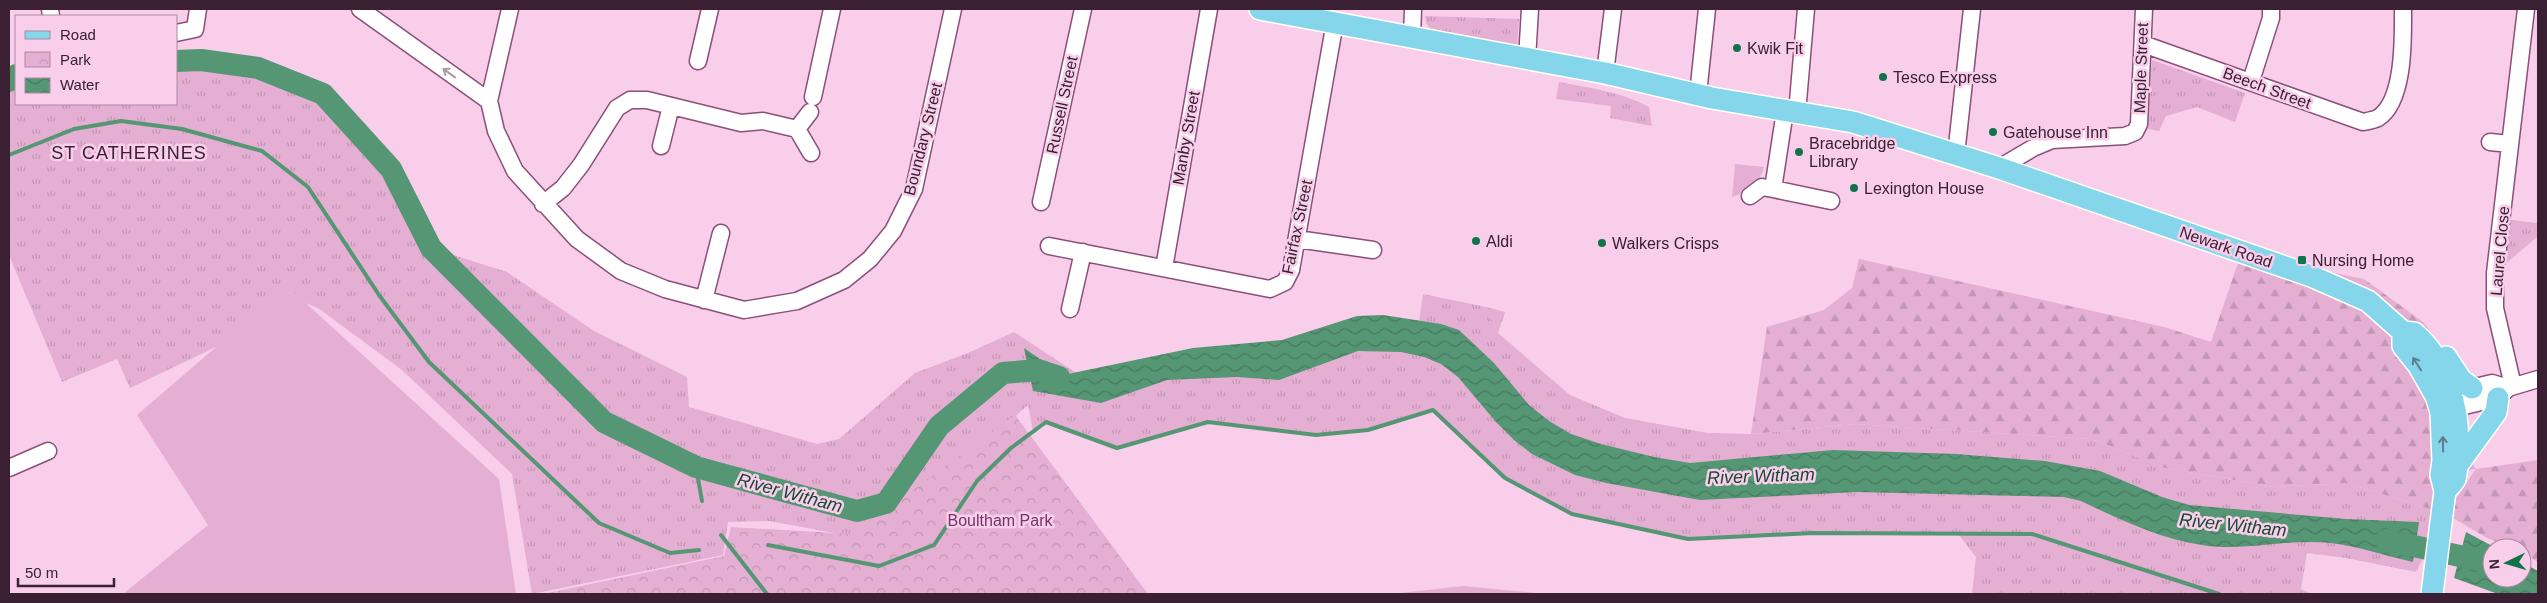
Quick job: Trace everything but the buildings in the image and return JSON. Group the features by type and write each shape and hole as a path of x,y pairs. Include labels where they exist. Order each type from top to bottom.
{"main road":[{"name":"Newark Road","path":"1260,9 1605,74 1791,112 1853,122 1999,168 2311,276 2368,301 2403,332 2414,333 2432,352 2458,443 2455,478 2446,491 2433,588"},
{"name":"Newark Road","path":"2403,332 2404,346 2445,402 2441,475 2446,491"},
{"path":"2432,352 2444,354 2461,380 2472,388"},
{"path":"2456,467 2496,412 2506,391"}],"street":[{"path":"178,33 195,29 198,9"},
{"path":"360,9 489,101 510,9"},
{"path":"698,61 710,9"},
{"path":"797,129 812,105 832,9"},
{"name":"Boundary Street","path":"489,101 496,131 515,171 543,204 577,239 621,271 664,290 744,310 797,300 844,280 870,259 893,231 914,189 953,9"},
{"name":"Russell Street","path":"1041,202 1084,9"},
{"name":"Manby Street","path":"1164,268 1209,9"},
{"path":"1412,37 1413,9"},
{"path":"1527,59 1530,9"},
{"path":"1605,74 1613,9"},
{"path":"1698,94 1707,9"},
{"path":"1773,189 1791,112 1806,9"},
{"path":"1956,155 1972,9"},
{"name":"Maple Street","path":"1999,168 2033,148 2052,140 2125,136 2135,132 2139,124 2144,9"},
{"path":"2251,81 2271,18 2272,9"},
{"name":"Beech Street","path":"2143,44 2363,122 2378,118 2388,108 2401,70 2404,9"},
{"name":"Laurel Close","path":"2506,391 2495,308 2495,273 2526,9"},
{"name":"Fairfax Street","path":"1049,246 1270,288 1284,282 1288,276 1297,239 1335,22"},
{"path":"543,204 563,188 581,165 617,108 630,100 647,100 741,123 763,121 797,129 810,153"},
{"path":"661,146 671,106"},
{"path":"2490,142 2510,144"},
{"path":"1750,196 1762,187 1831,201"},
{"path":"704,300 721,233"},
{"path":"1297,239 1373,250"},
{"path":"1070,309 1083,252"},
{"path":"2445,402 2506,391 2538,379"},
{"path":"2445,402 2472,388 2492,383 2506,391"},
{"path":"9,468 48,451"}],"green space":[{"path":"1425,16 1519,19 1517,47 1433,33 1426,23"},
{"path":"201,60 258,68 323,94 391,169 431,248 507,272 594,331 687,377 689,407 817,444 839,439 915,373 968,353 1014,332 1102,390 1417,336 1423,294 1486,307 1498,333 1570,395 1625,418 1708,433 1751,434 1855,424 2092,439 2165,468 2274,487 2347,483 2446,514 2416,572 2346,558 2307,553 2301,589 2312,594 1972,594 1976,557 1958,534 1812,533 1688,539 1572,514 1505,478 1433,410 1368,430 1316,435 1208,422 1117,448 1046,422 1033,431 1028,405 871,544 834,533 769,521 728,522 723,555 532,594 512,474 402,370 318,308 298,300 220,345 130,388 117,359 62,382 9,255 9,81 15,76 15,105 178,105 178,61"},
{"path":"2152,60 2245,93 2235,122 2197,107 2166,116 2159,131 2148,129"},
{"path":"1559,82 1605,91 1649,107 1652,126 1610,118 1611,106 1556,99"},
{"path":"1735,164 1764,167 1759,178 1752,186 1732,197"},
{"path":"2501,219 2538,223 2538,236 2495,273"},
{"path":"2241,254 2364,279 2423,322 2456,364 2454,439 2476,469 2538,460 2538,562 2532,559 2532,538 2487,538 2446,514 2347,483 2274,487 2165,468 2092,439 1855,424 1751,434 1767,327 1824,310 1852,288 1859,259 2164,327 2211,342","holes":["2475,469 2475,470 2447,512 2452,472"]},
{"path":"287,286 499,479 516,594 123,594 208,525 137,415"},
{"path":"1486,307 1505,312 1498,333"},
{"name":"Boultham Park","path":"1015,415 1148,594 543,594 724,556 731,527 853,534"},
{"path":"1463,586 1547,594 1392,594"}],"water":[{"path":"1383,315 1441,324 1459,330 1494,363 1529,405 1549,421 1571,434 1601,444 1654,457 1690,463 1833,450 1956,454 2045,461 2100,471 2162,497 2189,505 2346,519 2419,522 2413,562 2331,543 2299,542 2234,547 2202,545 2155,533 2081,501 2064,497 1857,492 1700,500 1606,483 1575,475 1532,454 1496,422 1458,377 1441,364 1424,357 1401,352 1358,351 1279,380 1237,377 1167,380 1101,403 1033,391 1024,348 1063,375 1193,348 1282,340 1357,316"},
{"path":"2466,532 2482,541 2482,588 2532,588 2532,568 2538,571 2538,594 2498,594 2454,578"}],"waterway":[{"name":"River Witham","path":"178,61 201,60 258,68 323,94 391,169 431,248 604,422 696,467 857,511 886,503 939,426 1003,373 1038,370 1059,377"},
{"name":"River Witham","path":"9,81 15,76"},
{"path":"9,155 74,129 121,121 182,129 262,151 308,187 379,295 429,362 599,523 670,553 699,550"},
{"path":"768,545 879,566 934,545 977,481 1011,448 1046,422 1117,448 1208,422 1316,435 1368,430 1433,410 1505,478 1572,514 1688,539 1812,533 2032,534 2219,594"},
{"path":"696,467 702,501"},
{"path":"721,535 767,594"},
{"name":"River Witham","path":"2386,540 2482,561"}],"place":[{"name":"Kwik Fit","path":"1737,48"},
{"name":"Tesco Express","path":"1883,77"},
{"name":"Gatehouse Inn","path":"1993,132"},
{"name":"Bracebridge Library","path":"1799,152"},
{"name":"Lexington House","path":"1854,188"},
{"name":"Aldi","path":"1476,241"},
{"name":"Walkers Crisps","path":"1602,243"},
{"name":"Nursing Home","path":"2302,260"}],"district":[{"name":"ST CATHERINES","path":"129,153"}]}
